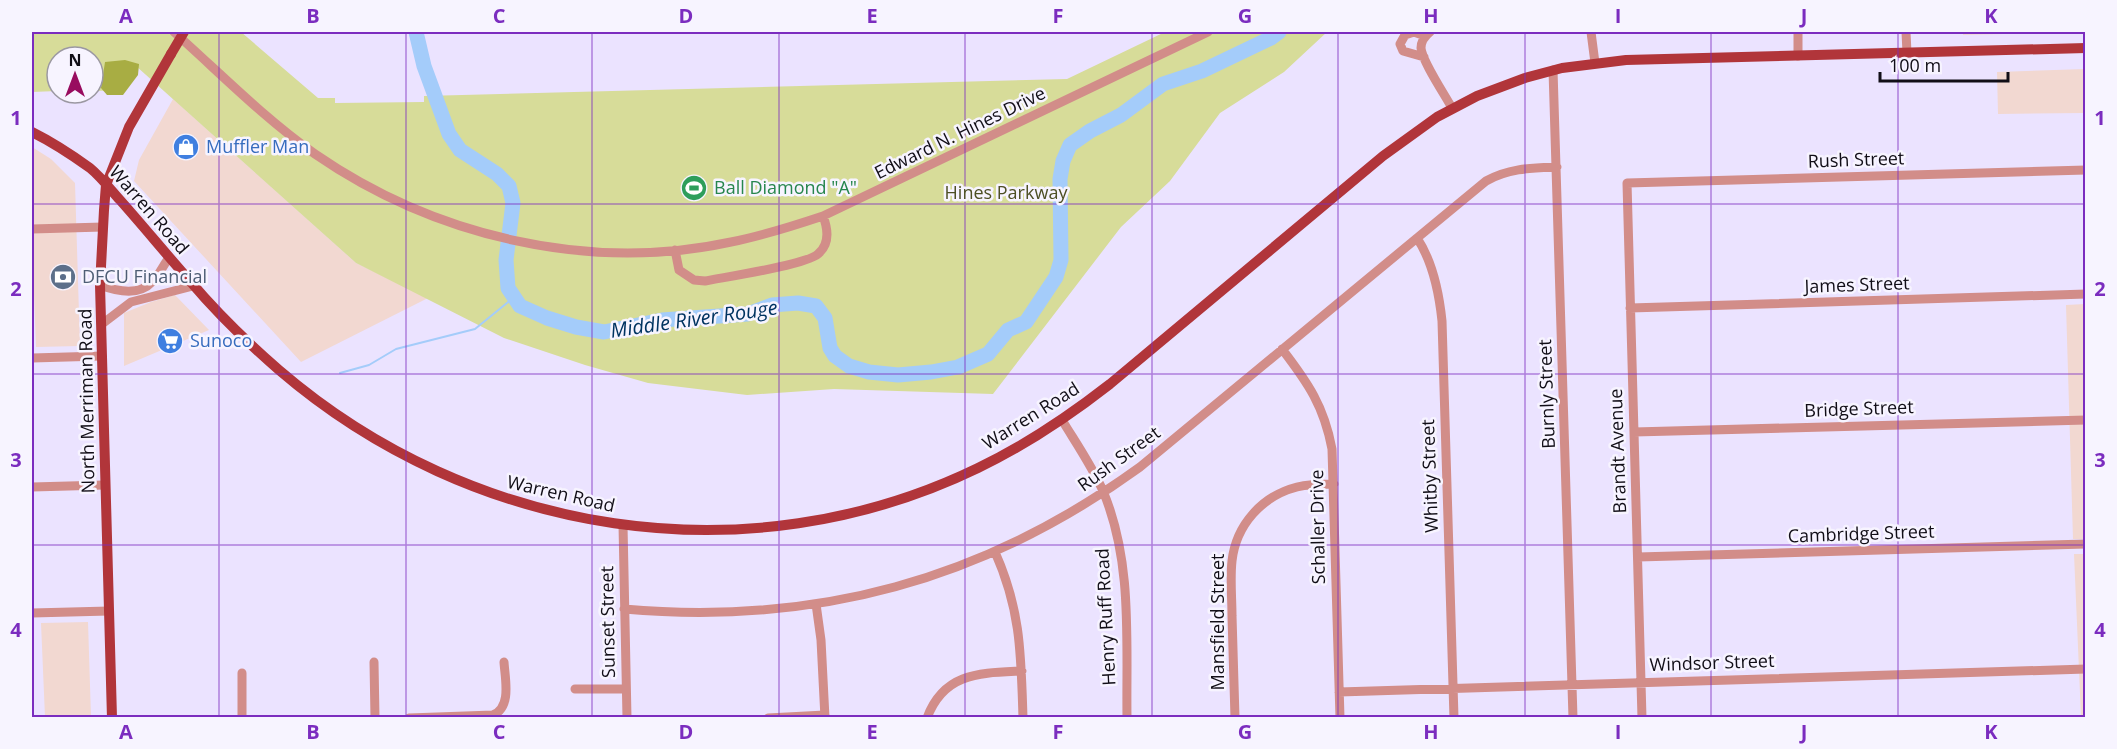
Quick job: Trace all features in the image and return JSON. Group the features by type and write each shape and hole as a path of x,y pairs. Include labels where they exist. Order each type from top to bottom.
{"main road":[{"name":"North Merriman Road","path":"112,717 100,285 106,185 129,127 184,32"},
{"name":"Warren Road","path":"32,132 92,169 193,286 241,334 298,385 345,421 398,453 460,482 510,500 567,515 623,525 678,530 727,530 797,523 851,512 953,479 1011,452 1062,420 1110,384 1395,146 1452,108 1500,86 1553,70 1626,60 2085,48"}],"street":[{"name":"Edward N. Hines Drive","path":"174,32 283,130 345,173 384,195 490,235 525,243 596,252 675,250 747,239 823,216 1208,32"},
{"path":"1424,57 1403,51 1400,44 1405,35 1414,32 1428,34 1421,49 1452,108"},
{"path":"1591,32 1595,63"},
{"path":"1798,32 1798,56"},
{"path":"1906,32 1907,53"},
{"name":"Burnly Street","path":"1553,70 1573,717"},
{"name":"Rush Street","path":"624,609 717,613 816,604 902,585 995,552 1104,493 1161,450 1479,186 1493,177 1517,170 1557,167"},
{"name":"Rush Street","path":"1627,183 2085,170"},
{"name":"Brandt Avenue","path":"1627,183 1642,717"},
{"path":"675,250 679,270 694,280 705,281 787,264 817,256 825,245 827,231 823,216"},
{"path":"32,229 103,227"},
{"name":"Whitby Street","path":"1417,238 1432,271 1442,321 1454,717"},
{"path":"100,285 113,290 129,291 145,287 151,284 169,258"},
{"path":"102,324 131,302 193,286"},
{"name":"James Street","path":"1630,308 2085,294"},
{"name":"Schaller Drive","path":"1282,349 1309,383 1323,411 1332,449 1340,717"},
{"path":"32,358 102,356"},
{"name":"Henry Ruff Road","path":"1062,420 1096,476 1117,532 1124,578 1127,717"},
{"name":"Bridge Street","path":"1634,432 2085,420"},
{"name":"Mansfield Street","path":"1235,717 1231,572 1235,545 1249,517 1259,507 1284,491 1310,484 1334,484"},
{"path":"32,486 105,485"},
{"name":"Sunset Street","path":"623,525 627,717"},
{"name":"Cambridge Street","path":"1638,557 2085,544"},
{"path":"995,552 1008,582 1020,638 1023,717"},
{"path":"768,717 825,716 821,640 816,604"},
{"path":"32,613 109,611"},
{"path":"374,662 375,717"},
{"path":"409,717 493,715 499,712 505,701 504,662"},
{"name":"Windsor Street","path":"1339,692 2085,669"},
{"path":"927,717 938,697 958,680 984,672 1022,671"},
{"path":"242,672 242,717"},
{"path":"575,689 626,689"}],"shaded area":[{"path":"1963,32 2084,32 1963,35"},
{"path":"125,60 139,64 138,75 123,95 107,95 105,93 105,62"},
{"path":"2085,69 2085,113 1998,114 1997,72"},
{"path":"173,99 356,263 428,298 301,362 134,181 139,160"},
{"path":"32,147 51,159 75,183 80,346 36,347 34,294 32,294"},
{"path":"175,295 209,330 124,366 124,313"},
{"path":"2085,304 2085,539 2073,539 2066,305"},
{"path":"2074,554 2085,554 2085,717 2081,717"},
{"path":"88,622 91,717 45,717 41,623"}],"green space":[{"name":"Hines Parkway","path":"32,32 241,32 318,98 335,98 335,103 424,102 424,96 1067,79 1165,32 1327,32 1284,72 1220,113 1170,181 1121,227 993,394 834,389 747,395 648,383 585,365 504,338 356,263 136,66 121,90 105,91 105,45 45,45 45,91 32,92"}],"waterway":[{"name":"Middle River Rouge","path":"416,32 424,66 449,134 460,150 497,174 509,186 513,203 506,260 508,288 520,306 576,327 604,332 662,320 748,314 772,305 798,303 816,306 825,318 830,348 835,356 849,366 869,372 898,375 958,367 988,354 1008,330 1026,322 1056,277 1061,260 1060,179 1063,161 1070,145 1090,131 1121,115 1163,84 1202,71 1279,32"},
{"path":"340,373 369,365 396,349 475,329 513,298"}],"place":[{"name":"Muffler Man","path":"186,147"},
{"name":"Ball Diamond \"A\"","path":"694,188"},
{"name":"DFCU Financial","path":"63,277"},
{"name":"Sunoco","path":"170,341"}]}
